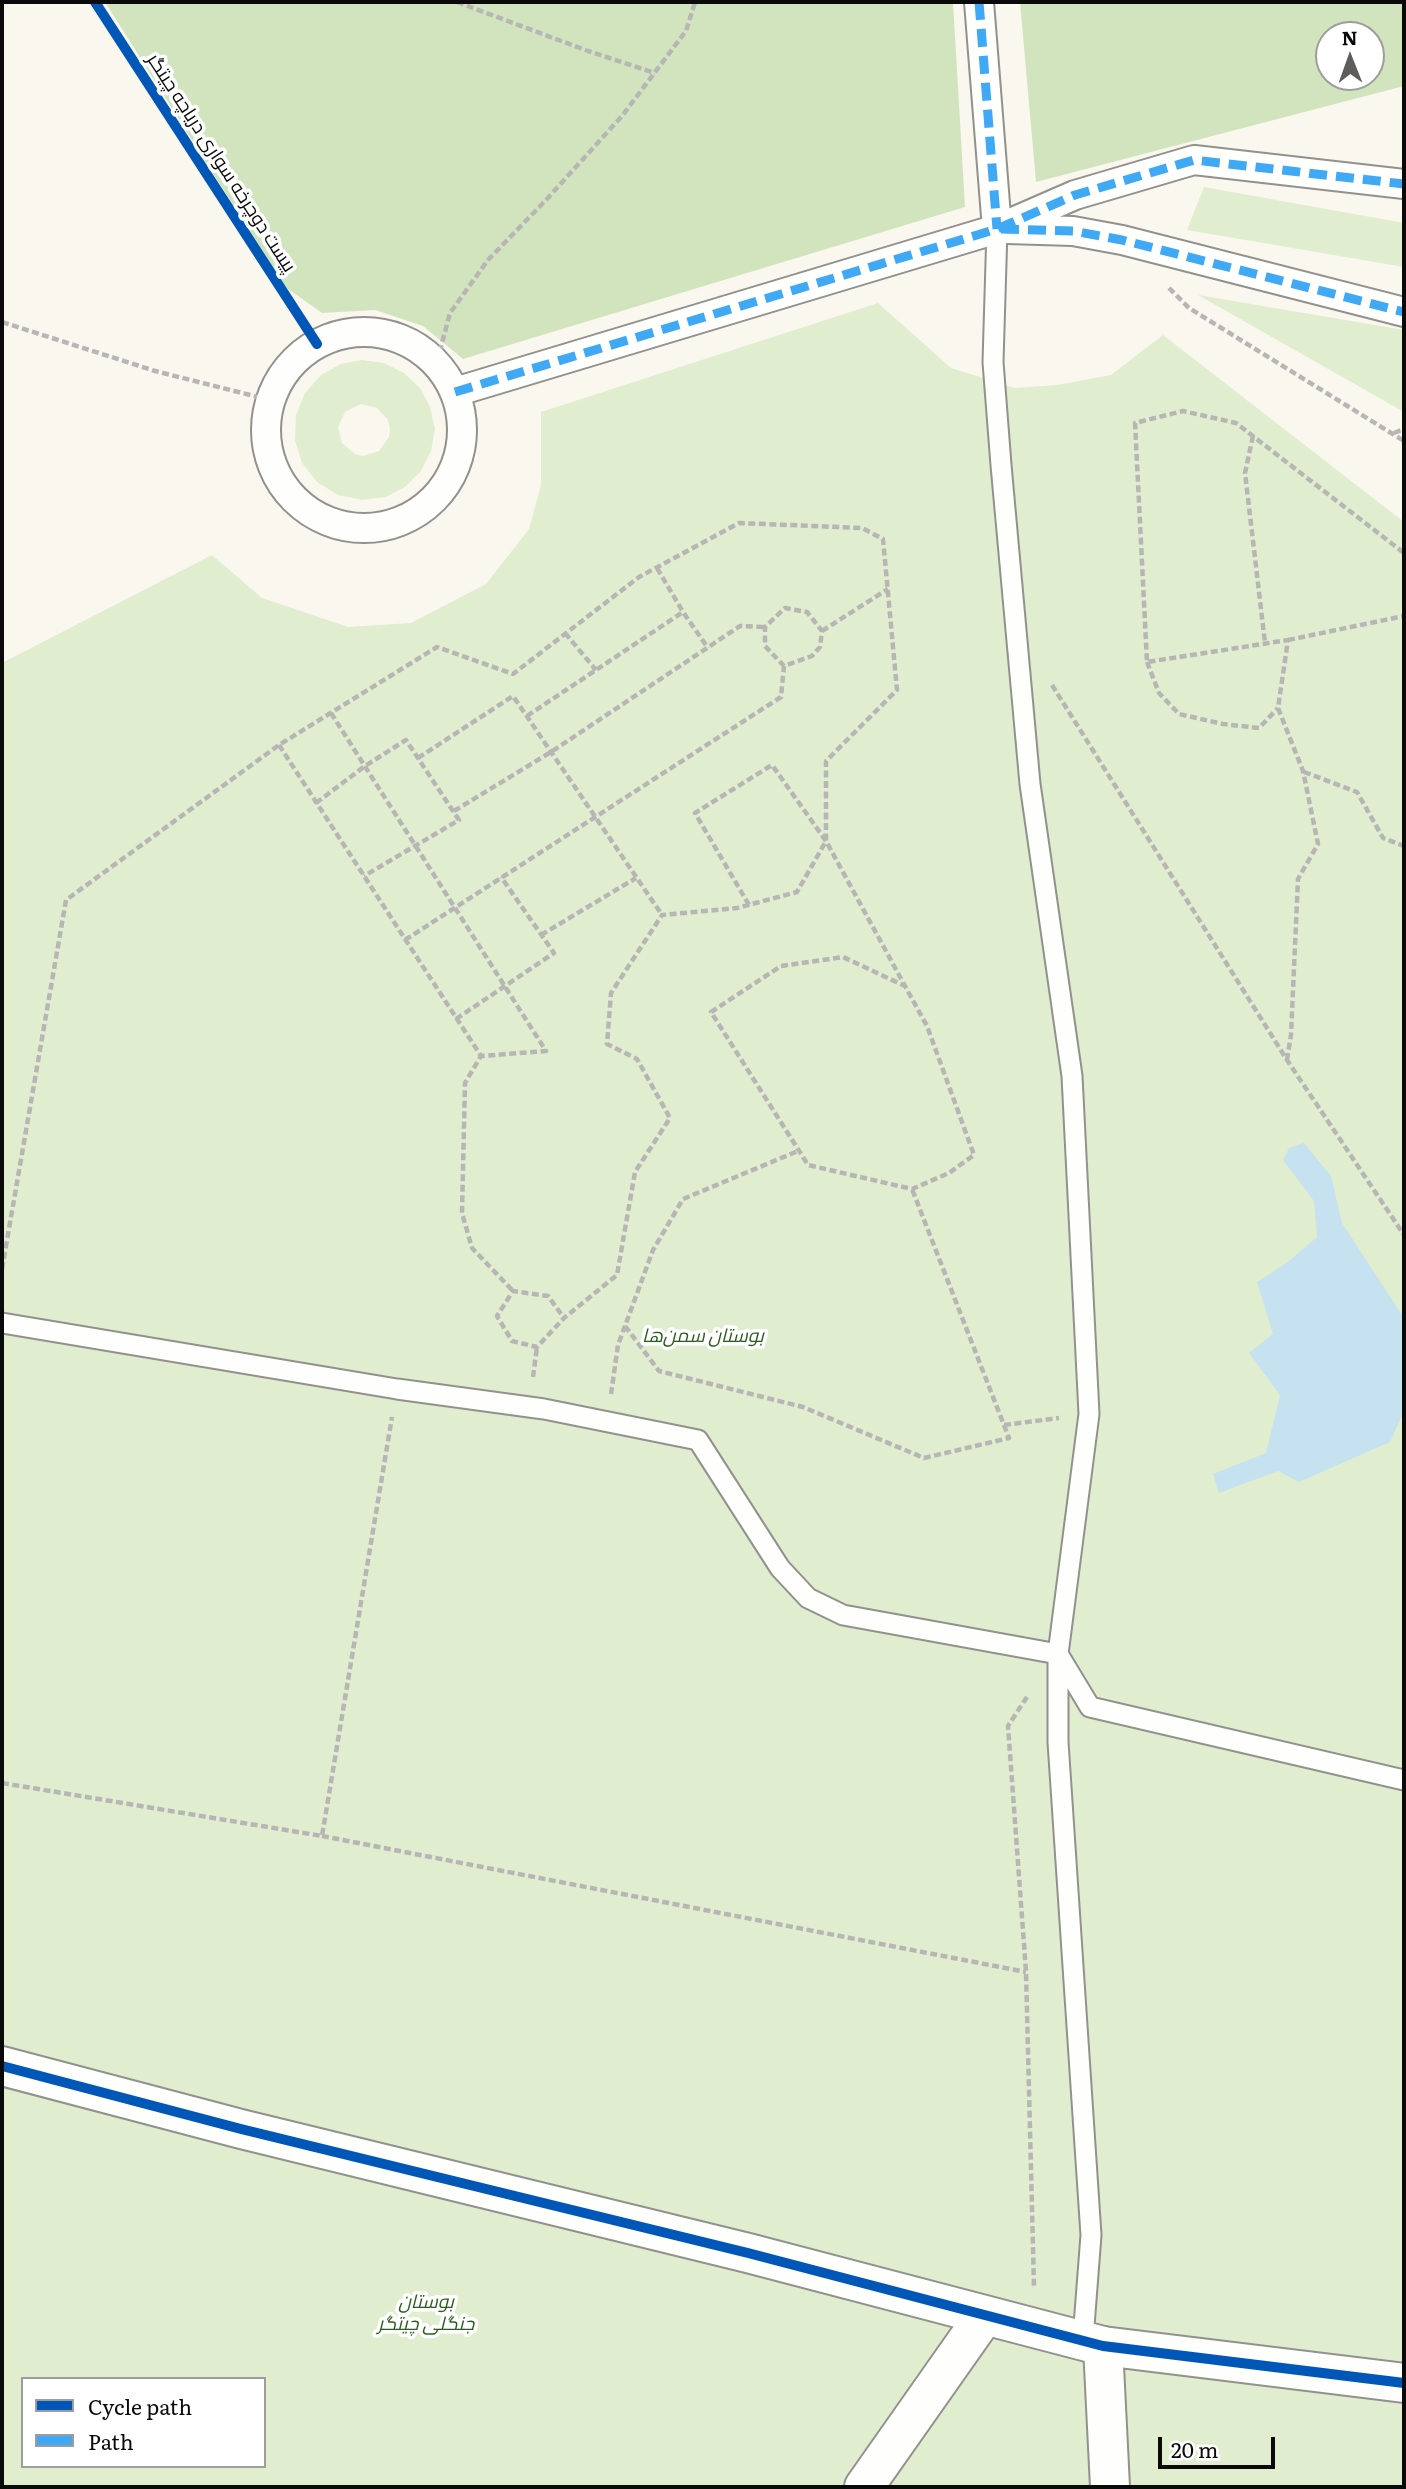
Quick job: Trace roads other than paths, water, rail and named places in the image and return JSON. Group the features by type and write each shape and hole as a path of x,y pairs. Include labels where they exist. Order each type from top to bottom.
{"street":[{"path":"979,2 997,229"},
{"path":"455,392 997,229 1075,195 1194,160 1404,184"},
{"path":"997,229 1073,231 1122,240 1404,312"},
{"path":"380,333 411,344 437,363 455,392 462,422 460,454 448,483 427,506 399,522 368,528 337,525 309,512 286,489 271,462 266,431 270,400 281,377 297,358 317,344 348,334 380,333"},
{"path":"2,2066 242,2129 748,2253 1093,2343 1404,2383"},
{"path":"864,2487 985,2315"},
{"path":"1093,2343 1110,2487"}],"lane":[{"path":"997,229 993,362 1030,784 1072,1076 1089,1414 1058,1654 1058,1742 1091,2235 1093,2343"},
{"path":"2,1323 397,1389 544,1409 698,1440 780,1568 808,1598 843,1615 1058,1654 1090,1707 1404,1780"}],"water":[{"path":"1304,1143 1331,1176 1342,1223 1404,1318 1404,1411 1390,1442 1299,1482 1278,1471 1219,1493 1213,1474 1266,1453 1280,1395 1249,1353 1273,1334 1257,1282 1288,1262 1317,1237 1314,1201 1283,1160 1289,1148"}],"park label":[{"name":"بوستان سمن‌ها","path":"703,1336"},
{"name":"بوستان جنگلی چیتگر","path":"426,2313"}]}
